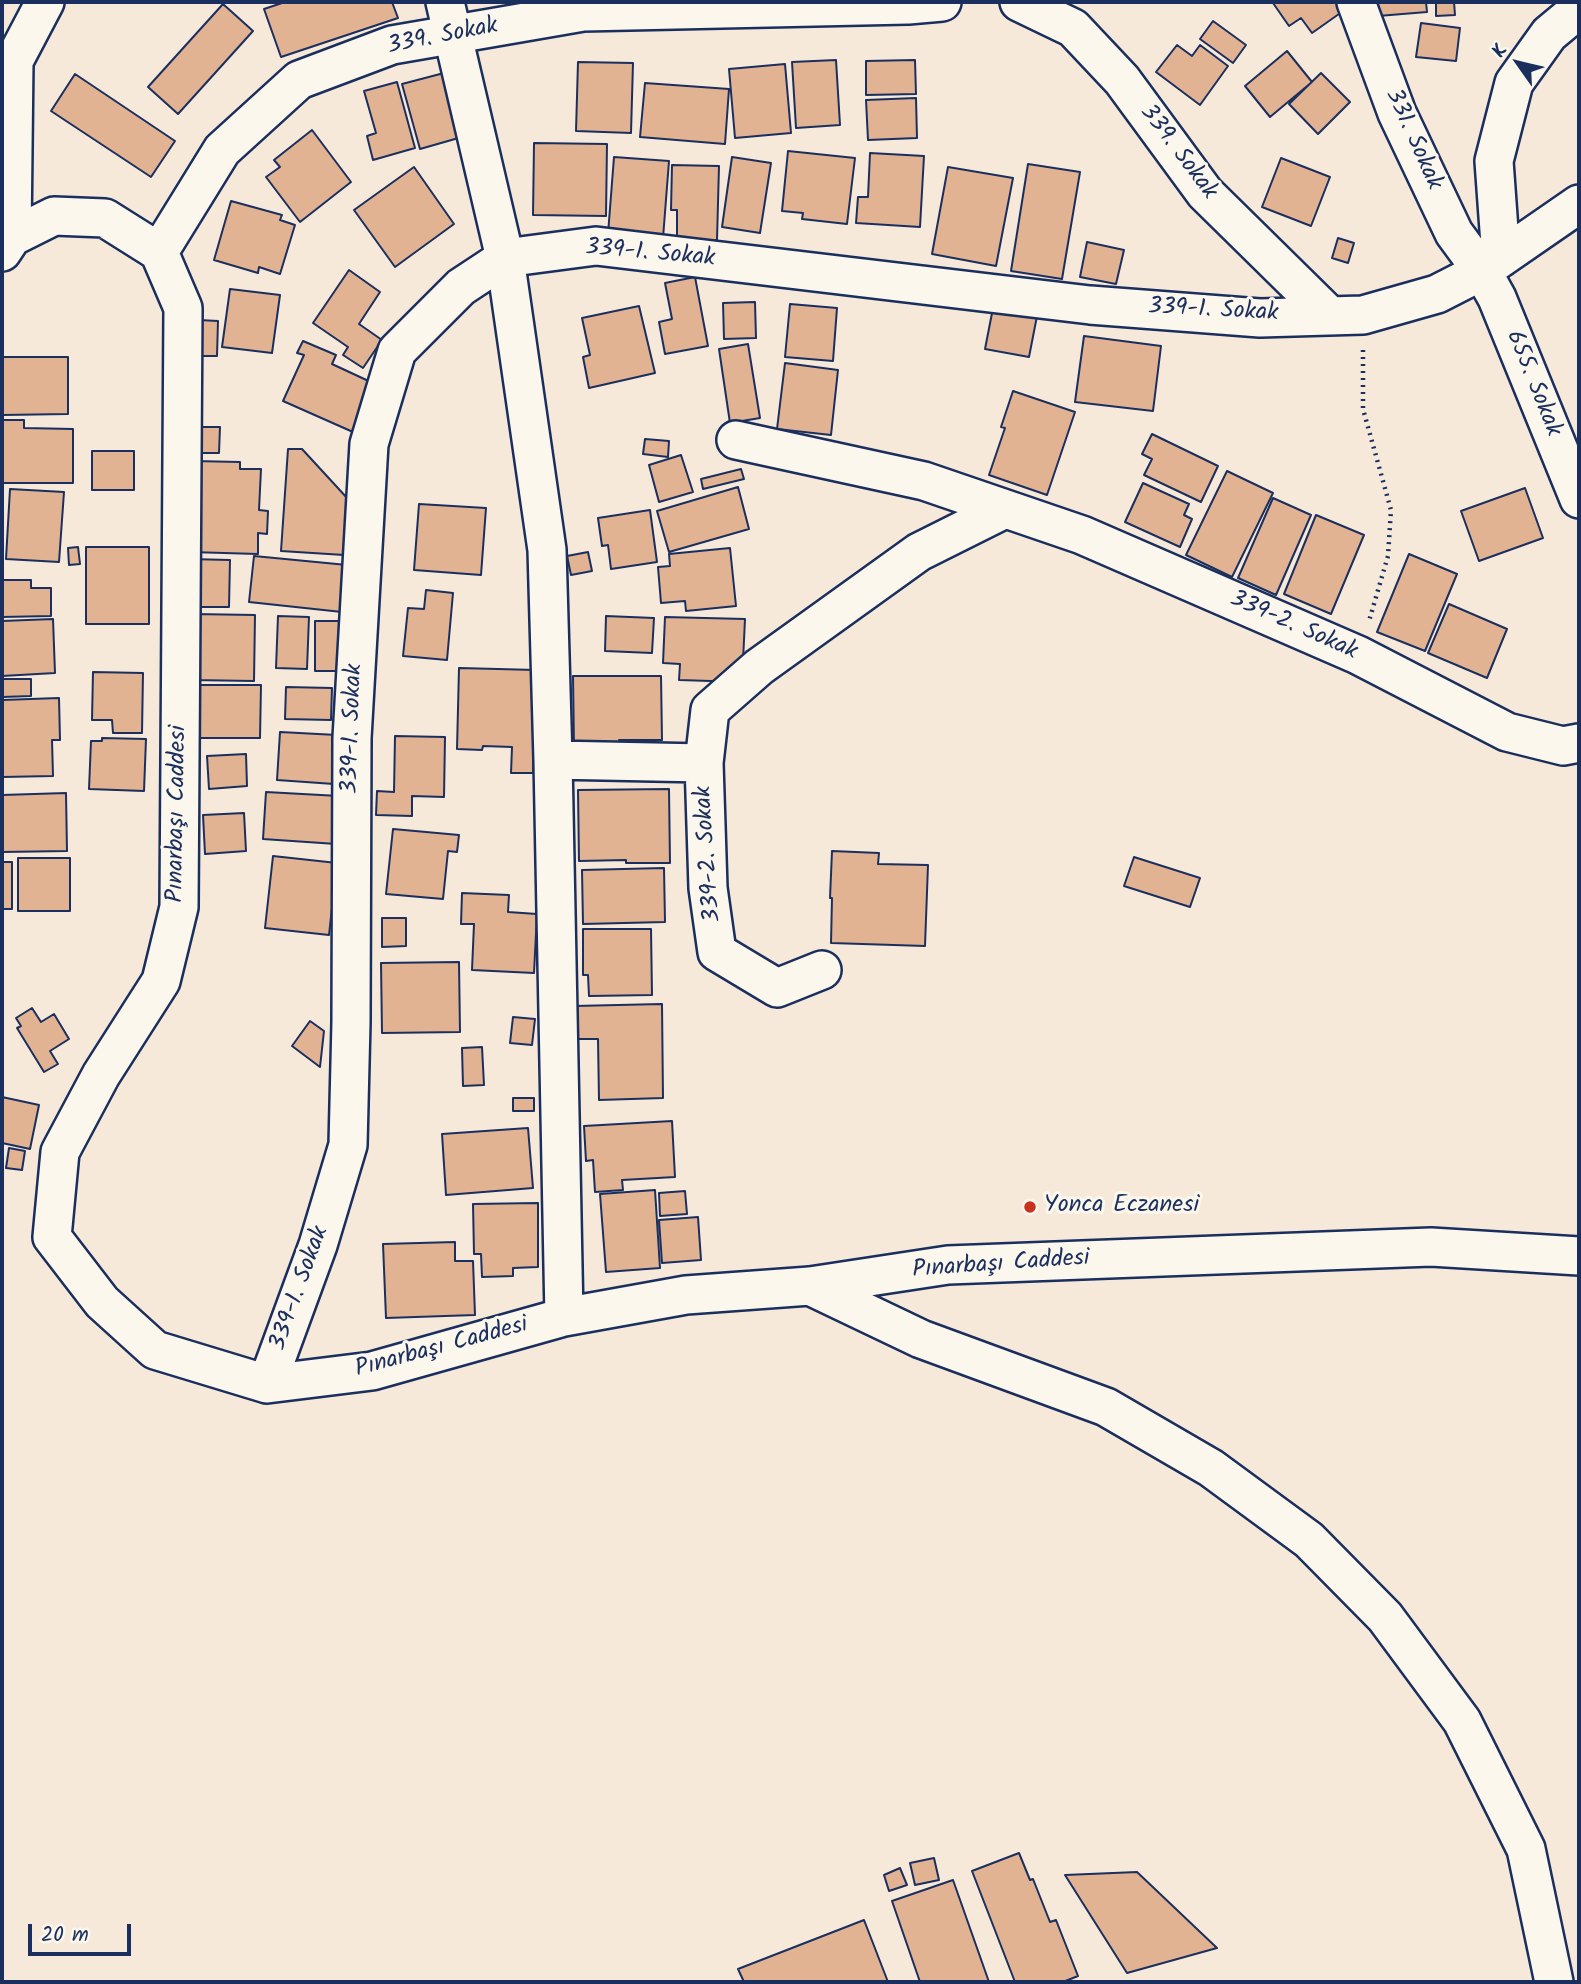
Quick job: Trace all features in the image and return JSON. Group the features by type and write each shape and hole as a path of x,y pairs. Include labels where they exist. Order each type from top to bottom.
{"street":[{"path":"7,244 14,61 45,2"},
{"name":"339. Sokak","path":"159,252 222,150 299,80 392,45 449,18 942,2"},
{"name":"339. Sokak","path":"1019,2 1073,28 1122,80 1205,193 1346,315"},
{"name":"331. Sokak","path":"1356,2 1397,113 1454,233 1491,265"},
{"path":"1491,265 1494,161 1514,83 1549,34 1579,9"},
{"path":"449,18 505,258 547,550 564,1317"},
{"name":"339-1. Sokak","path":"267,1384 318,1245 348,1145 352,738 369,444 397,351 461,288 505,258 596,246 1090,305 1261,318 1346,315 1437,294 1491,265 1579,204"},
{"path":"7,244 54,216 105,218 159,252"},
{"name":"Pınarbaşı Caddesi","path":"159,252 183,308 179,908 161,981 101,1074 60,1152 52,1237 102,1302 155,1350 267,1384 372,1371 564,1317 685,1295 810,1286 948,1265 1431,1247 1579,1256"},
{"name":"655. Sokak","path":"1491,265 1497,298 1579,499"},
{"name":"339-2. Sokak","path":"736,440 924,481 1082,535 1358,655 1507,732 1563,746 1579,743"},
{"name":"339-2. Sokak","path":"822,970 777,989 717,952 708,888 704,763 710,710 759,667 919,552 1005,509"},
{"name":"339-2. Sokak","path":"553,760 704,763"},
{"path":"810,1286 921,1339 1106,1407 1211,1468 1309,1540 1385,1617 1461,1721 1526,1849 1554,1982"}],"path":[{"path":"1346,315 1363,409 1391,510 1388,556 1358,655"}],"building":[{"path":"285,2 392,2 398,18 281,57 264,9"},
{"path":"1274,2 1341,2 1346,9 1312,33 1301,18 1289,26"},
{"path":"1377,2 1426,2 1427,12 1378,16"},
{"path":"1436,2 1454,2 1455,15 1436,16"},
{"path":"223,4 253,31 178,114 148,87"},
{"path":"1213,21 1246,45 1233,63 1200,39"},
{"path":"1421,23 1460,28 1456,61 1416,57"},
{"path":"1177,45 1192,56 1200,45 1228,66 1200,105 1156,72"},
{"path":"1287,51 1312,82 1270,117 1245,86"},
{"path":"836,60 840,125 796,128 792,62"},
{"path":"915,60 916,94 866,95 866,61"},
{"path":"578,62 633,63 631,133 576,131"},
{"path":"785,64 791,133 735,138 729,69"},
{"path":"444,73 462,137 420,149 402,84"},
{"path":"1321,73 1350,102 1318,134 1289,104"},
{"path":"75,74 175,141 151,177 51,111"},
{"path":"397,82 415,148 373,160 367,136 376,133 364,91"},
{"path":"645,83 729,89 725,144 640,137"},
{"path":"916,98 917,138 868,140 866,100"},
{"path":"312,130 351,182 300,222 266,177 280,167 274,160"},
{"path":"534,143 607,144 606,216 533,215"},
{"path":"788,151 855,158 847,224 802,219 803,213 782,211"},
{"path":"870,153 924,156 920,227 856,223 858,197 868,197"},
{"path":"614,157 669,161 663,238 608,234"},
{"path":"732,157 771,163 760,233 722,227"},
{"path":"1281,158 1330,177 1311,226 1262,207"},
{"path":"1028,164 1080,172 1062,279 1011,271"},
{"path":"672,165 719,166 717,240 677,240 677,210 671,210"},
{"path":"414,167 454,224 395,267 354,210"},
{"path":"948,167 1013,178 996,266 932,254"},
{"path":"231,201 282,215 280,220 295,225 280,274 259,267 258,273 214,260"},
{"path":"1338,238 1354,243 1348,263 1332,258"},
{"path":"1087,242 1124,250 1116,284 1080,277"},
{"path":"349,270 380,292 359,324 382,340 363,368 343,355 348,347 313,323"},
{"path":"695,277 708,346 665,354 659,322 672,319 665,283"},
{"path":"230,289 280,295 272,353 222,347"},
{"path":"755,302 756,338 724,339 723,303"},
{"path":"790,304 837,308 833,361 785,357"},
{"path":"639,306 655,373 589,388 583,357 590,355 582,318"},
{"path":"993,308 1037,316 1029,357 985,349"},
{"path":"199,320 218,321 217,356 199,356"},
{"path":"1084,336 1161,346 1153,411 1075,402"},
{"path":"303,341 336,355 332,364 375,384 353,432 283,401 304,355 297,353"},
{"path":"748,344 760,418 730,423 719,349"},
{"path":"2,357 68,357 68,414 2,415"},
{"path":"785,363 838,370 831,435 777,429"},
{"path":"1013,391 1075,412 1047,495 989,475 1005,428 1001,427"},
{"path":"2,420 24,420 24,428 73,429 73,483 2,483"},
{"path":"202,427 220,427 219,453 202,453"},
{"path":"1152,434 1218,466 1201,502 1144,475 1152,459 1142,454"},
{"path":"645,439 669,441 668,457 643,454"},
{"path":"288,449 302,449 348,499 344,555 281,551"},
{"path":"92,451 134,451 134,490 92,490"},
{"path":"681,455 693,492 659,502 649,465"},
{"path":"193,461 240,462 240,469 261,469 259,510 268,511 267,534 258,533 258,554 190,552"},
{"path":"741,469 744,479 703,489 701,479"},
{"path":"1227,471 1273,493 1232,577 1186,555"},
{"path":"1143,483 1189,504 1184,515 1192,519 1180,547 1125,522"},
{"path":"738,487 749,529 669,552 657,511"},
{"path":"1525,488 1543,538 1479,561 1461,511"},
{"path":"10,489 64,492 59,562 6,559"},
{"path":"1273,498 1311,515 1276,595 1238,578"},
{"path":"419,504 486,508 481,575 414,570"},
{"path":"650,510 657,562 611,569 608,545 602,546 598,518"},
{"path":"1316,515 1364,535 1331,614 1284,594"},
{"path":"78,547 80,564 69,565 68,548"},
{"path":"86,547 149,547 149,624 86,624"},
{"path":"730,548 736,606 686,611 685,601 661,603 658,567 670,566 669,554"},
{"path":"588,552 592,571 571,575 567,556"},
{"path":"1409,554 1457,574 1425,651 1377,632"},
{"path":"254,556 347,565 342,612 249,602"},
{"path":"189,559 230,560 229,607 189,607"},
{"path":"2,580 31,580 31,588 51,588 51,616 2,617"},
{"path":"426,590 453,593 447,660 403,656 408,608 424,609"},
{"path":"1449,604 1507,629 1487,678 1428,653"},
{"path":"193,614 255,615 254,681 192,680"},
{"path":"278,616 309,617 307,669 276,668"},
{"path":"606,616 654,618 652,653 605,651"},
{"path":"665,617 745,619 742,682 679,680 680,664 663,663"},
{"path":"53,619 55,673 2,676 2,621"},
{"path":"315,621 345,621 345,671 315,671"},
{"path":"459,668 536,670 533,773 511,773 512,747 457,749"},
{"path":"93,672 143,673 142,733 113,733 112,720 92,720"},
{"path":"573,676 661,676 662,740 619,740 620,747 574,748"},
{"path":"2,679 31,679 31,696 2,697"},
{"path":"196,685 261,685 260,738 195,738"},
{"path":"286,687 332,688 331,720 285,719"},
{"path":"59,698 60,740 52,740 53,776 2,777 2,700"},
{"path":"280,732 337,735 334,784 277,780"},
{"path":"395,736 445,737 444,797 412,796 412,816 376,815 377,791 394,792"},
{"path":"102,738 146,739 144,791 89,789 91,741 102,741"},
{"path":"246,754 247,786 209,789 207,756"},
{"path":"669,789 670,863 579,861 578,790"},
{"path":"266,792 339,796 336,844 263,839"},
{"path":"66,793 67,851 2,852 2,795"},
{"path":"244,813 246,851 205,854 203,815"},
{"path":"393,829 459,835 457,852 448,851 443,899 386,894"},
{"path":"832,851 879,853 878,864 928,865 925,946 831,943"},
{"path":"273,856 337,863 329,935 265,928"},
{"path":"1134,857 1200,878 1190,907 1124,886"},
{"path":"18,858 70,858 70,911 18,911"},
{"path":"2,862 12,862 12,909 2,909"},
{"path":"664,868 665,922 583,924 582,870"},
{"path":"462,893 509,895 508,912 537,914 534,973 472,970 474,924 461,924"},
{"path":"382,918 406,918 406,946 382,947"},
{"path":"583,929 651,929 652,995 589,996 588,975 583,975"},
{"path":"459,962 460,1032 382,1033 381,963"},
{"path":"662,1004 663,1098 599,1100 598,1039 575,1039 574,1006"},
{"path":"32,1008 41,1022 54,1014 69,1039 50,1051 58,1064 44,1072 17,1028 21,1026 16,1018"},
{"path":"513,1017 535,1019 532,1045 510,1043"},
{"path":"310,1021 324,1031 320,1067 292,1046"},
{"path":"482,1047 484,1085 463,1086 462,1048"},
{"path":"2,1097 39,1105 30,1149 2,1143"},
{"path":"513,1098 534,1098 534,1111 513,1111"},
{"path":"672,1121 675,1177 622,1180 623,1190 595,1192 593,1160 586,1161 584,1126"},
{"path":"528,1128 533,1188 446,1195 442,1134"},
{"path":"9,1148 25,1151 22,1170 6,1168"},
{"path":"655,1190 660,1268 606,1272 600,1194"},
{"path":"685,1191 687,1214 660,1216 659,1193"},
{"path":"538,1203 538,1267 513,1268 513,1276 482,1277 481,1254 474,1254 473,1204"},
{"path":"698,1217 701,1260 662,1263 659,1220"},
{"path":"455,1242 455,1261 473,1261 475,1315 386,1318 383,1244"},
{"path":"1019,1853 1030,1880 1033,1879 1050,1922 1056,1920 1078,1976 1063,1982 1015,1982 972,1871"},
{"path":"934,1858 939,1880 915,1885 910,1863"},
{"path":"900,1868 907,1885 889,1891 884,1875"},
{"path":"1137,1872 1217,1948 1127,1973 1065,1875"},
{"path":"953,1880 989,1982 920,1982 892,1901"},
{"path":"864,1920 888,1982 744,1982 738,1969"}],"place":[{"name":"Yonca Eczanesi","path":"1030,1207"}]}
